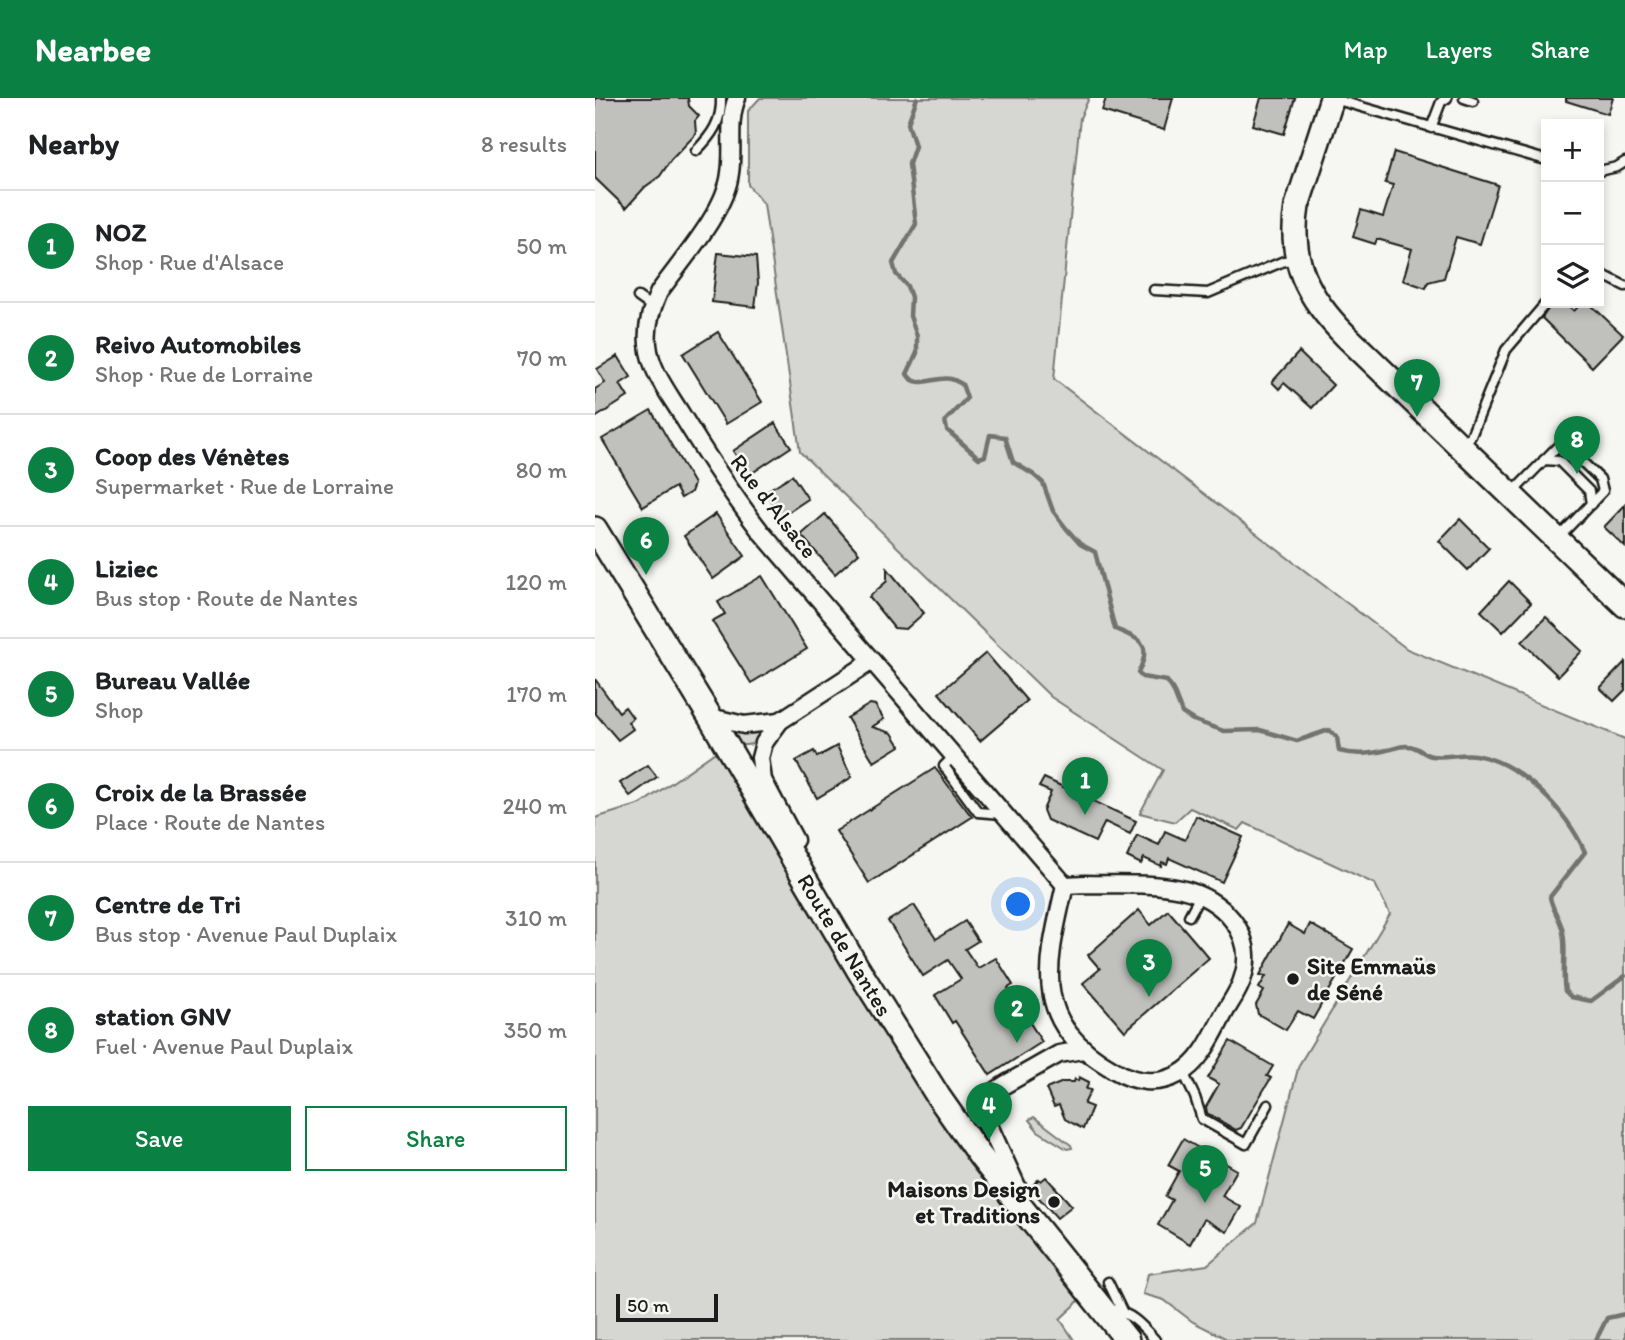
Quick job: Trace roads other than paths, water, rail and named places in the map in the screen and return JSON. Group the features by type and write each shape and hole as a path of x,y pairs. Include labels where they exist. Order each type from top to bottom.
{"main road":[{"path":"1332,98 1294,223 1297,259 1310,293 1327,317 1625,605"},
{"name":"Route de Nantes","path":"595,529 710,717 832,925 938,1096 980,1156 1047,1240 1112,1310 1127,1340"}],"street":[{"name":"Rue d'Alsace","path":"737,98 726,116 731,172 723,198 659,292 652,307 648,345 658,377 709,458 761,532 1065,885"},
{"path":"832,925 828,902 763,780 760,758 764,743 780,721 872,661"},
{"path":"710,717 744,726 780,721"},
{"path":"728,748 753,749 764,743"},
{"path":"1065,885 1165,887 1183,889 1200,896 1225,911 1243,936 1246,965 1243,978 1209,1040 1196,1060 1183,1072 1161,1081 1136,1081 1123,1076 1083,1050 1061,1022 1049,985 1048,966 1065,885"},
{"path":"1047,1240 1007,1170 986,1119 985,1108 997,1090 1006,1084 1059,1054 1083,1050"}],"lane":[{"path":"697,150 726,116 721,98"},
{"path":"1332,98 1541,159"},
{"path":"1431,128 1441,102 1447,98"},
{"path":"1464,98 1473,100"},
{"path":"1604,170 1625,162"},
{"path":"1154,289 1208,293 1284,261 1297,259"},
{"path":"1604,276 1625,286"},
{"path":"638,297 652,307"},
{"path":"1462,447 1471,436 1506,350 1542,308"},
{"path":"1511,494 1557,447 1567,447 1600,478 1603,491 1557,539"},
{"path":"1544,460 1559,461 1589,491 1591,504"},
{"path":"1189,916 1200,896"},
{"path":"1183,1072 1202,1119 1247,1144 1268,1105"},
{"path":"1108,1282 1112,1310 1136,1319 1155,1340"}],"waterway":[{"path":"917,98 908,123 915,146 909,164 916,224 893,263 896,274 907,286 911,297 910,316 917,336 917,353 907,374 911,379 921,382 945,378 962,384 967,398 945,421 947,430 979,458 985,456 990,435 1005,437 1013,462 1043,483 1053,511 1080,544 1095,552 1115,629 1132,636 1142,644 1144,655 1138,673 1142,677 1167,681 1182,713 1193,720 1224,731 1260,730 1297,741 1329,730 1337,737 1339,751 1369,753 1408,746 1432,756 1475,755 1509,767 1525,778 1554,806 1567,821 1585,852 1550,897 1564,936 1565,991 1571,997 1591,1001 1625,976"},
{"path":"1596,1340 1607,1318 1625,1314"}],"place":[{"name":"Centre de Tri","path":"1417,417"},
{"name":"station GNV","path":"1577,474"},
{"name":"Croix de la Brassée","path":"646,575"},
{"name":"NOZ","path":"1085,815"},
{"name":"Site Emmaüs de Séné","path":"1293,979"},
{"name":"Coop des Vénètes","path":"1149,997"},
{"name":"Reivo Automobiles","path":"1017,1043"},
{"name":"Liziec","path":"989,1140"},
{"name":"Maisons Design et Traditions","path":"1054,1202"},
{"name":"Bureau Vallée","path":"1205,1203"}]}
